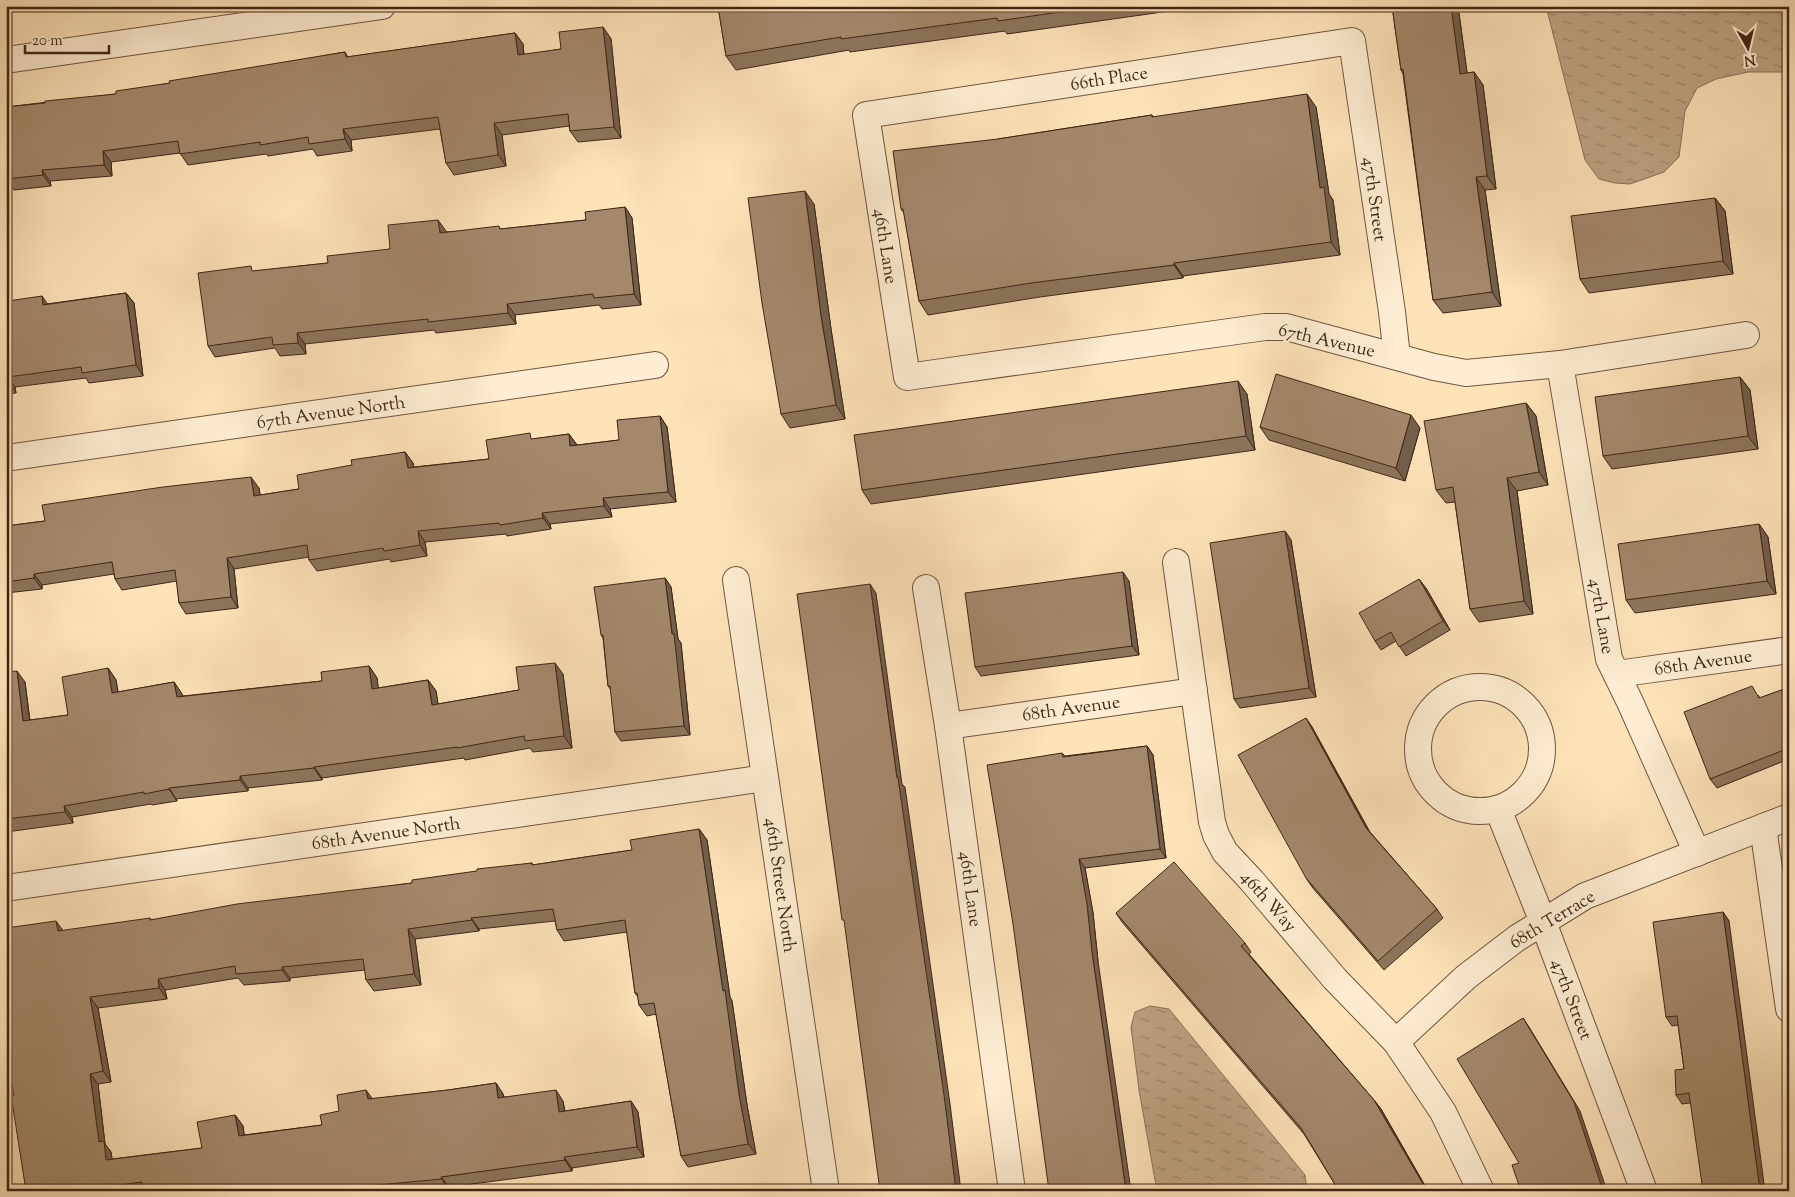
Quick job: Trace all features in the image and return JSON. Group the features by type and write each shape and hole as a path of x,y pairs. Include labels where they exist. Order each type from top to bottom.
{"street":[{"path":"6,60 382,6"},
{"name":"66th Place","path":"866,115 1352,41"},
{"name":"47th Street","path":"1352,41 1392,312 1396,357"},
{"name":"46th Lane","path":"866,115 907,377"},
{"name":"67th Avenue","path":"907,377 1265,327 1286,327 1434,367 1466,373 1560,364 1746,335"},
{"name":"47th Lane","path":"1560,364 1609,660 1617,674 1697,854"},
{"name":"67th Avenue North","path":"6,458 656,365"},
{"name":"46th Way","path":"1176,562 1212,822 1216,835 1225,852 1335,979 1396,1042 1443,1112 1481,1191"},
{"name":"46th Street North","path":"736,580 826,1191"},
{"name":"46th Lane","path":"926,588 948,726 1012,1191"},
{"name":"68th Avenue","path":"1617,674 1789,650"},
{"path":"1471,687 1492,688 1511,695 1527,708 1538,725 1542,746 1540,766 1531,785 1517,799 1498,808 1478,811 1457,807 1440,797 1426,782 1418,762 1418,742 1423,722 1435,705 1452,693 1471,687"},
{"name":"68th Avenue","path":"948,726 1194,692"},
{"name":"68th Avenue North","path":"6,888 765,778"},
{"name":"47th Street","path":"1498,808 1644,1191"},
{"name":"68th Terrace","path":"1396,1042 1466,977 1517,938 1585,896 1789,817"},
{"path":"1763,827 1789,1009"}],"water":[{"path":"1546,6 1789,6 1789,72 1748,72 1716,79 1697,88 1685,111 1679,157 1664,172 1630,184 1599,179 1585,160"},
{"path":"1150,1006 1169,1009 1305,1175 1307,1191 1157,1191 1139,1090 1131,1027 1135,1012"}],"building":[{"path":"718,6 1101,6 998,21 997,18 841,39 841,37 726,56"},
{"path":"1392,6 1451,6 1460,74 1474,72 1487,176 1476,177 1492,292 1433,300 1403,69 1401,70"},
{"path":"603,27 614,127 570,131 568,114 494,123 498,155 446,163 438,117 343,129 345,139 309,144 308,137 260,145 260,142 180,154 178,141 103,151 104,165 42,170 43,175 6,179 6,107 116,94 116,91 170,83 169,81 345,52 346,57 515,33 518,55 561,49 559,32"},
{"path":"1307,94 1320,188 1324,187 1331,242 1174,263 1174,265 1031,283 919,301 903,209 901,209 893,151 998,139 1152,115 1152,117"},
{"path":"805,191 821,316 836,405 781,414 762,303 748,198"},
{"path":"1715,198 1723,261 1580,279 1571,216"},
{"path":"625,207 634,294 594,298 593,294 507,304 508,313 428,322 428,319 297,333 298,343 273,345 272,337 208,346 198,273 251,266 252,271 328,263 327,256 390,249 388,225 438,220 440,233 499,226 500,229 586,220 585,212"},
{"path":"126,293 136,365 82,373 81,367 8,377 9,383 6,383 6,324 11,324 8,301 42,296 43,305"},
{"path":"1276,374 1411,415 1396,468 1260,427"},
{"path":"1740,377 1748,436 1603,456 1595,397"},
{"path":"1238,381 1246,436 862,490 854,435"},
{"path":"1526,403 1539,472 1507,478 1524,601 1470,609 1453,487 1436,490 1424,421"},
{"path":"660,416 668,492 603,498 604,506 542,513 543,518 500,525 499,523 418,531 420,545 384,551 383,548 309,560 307,545 227,558 231,597 179,603 175,570 115,579 112,562 34,574 34,578 6,582 6,526 45,521 42,505 163,487 251,477 254,496 299,489 297,475 352,465 351,460 405,452 408,468 489,459 486,440 530,433 531,439 569,434 570,446 619,440 617,420"},
{"path":"1759,524 1767,581 1626,600 1618,544"},
{"path":"1285,531 1309,688 1234,699 1210,543"},
{"path":"1123,572 1132,646 975,667 965,593"},
{"path":"665,578 672,634 674,634 684,726 615,732 603,635 601,635 594,587"},
{"path":"1419,579 1443,621 1399,647 1391,632 1375,641 1359,613"},
{"path":"870,584 944,1095 956,1191 880,1191 844,920 842,920 797,594"},
{"path":"555,663 564,736 525,741 524,736 457,748 314,768 240,776 240,780 169,788 144,794 144,792 64,806 65,812 6,819 6,672 17,671 23,721 68,715 62,677 108,668 112,693 174,682 177,697 322,681 321,672 369,666 372,689 428,680 432,705 519,690 516,667"},
{"path":"1752,686 1759,698 1787,688 1789,691 1789,748 1710,779 1684,712"},
{"path":"1306,718 1366,828 1437,909 1378,961 1306,878 1238,755"},
{"path":"1147,746 1160,849 1079,859 1087,904 1092,952 1126,1191 1049,1191 1013,924 987,765 1062,753 1063,757"},
{"path":"699,829 748,1144 681,1156 654,1003 639,1005 637,993 635,993 625,920 557,930 553,909 471,918 472,920 408,929 414,974 366,980 363,959 282,967 282,970 236,974 235,966 158,979 159,988 90,997 103,1071 90,1074 99,1142 104,1141 106,1160 202,1148 197,1122 235,1115 239,1136 322,1125 320,1115 339,1111 337,1095 366,1090 368,1099 496,1083 498,1098 556,1090 559,1112 631,1101 637,1147 564,1157 565,1160 441,1177 442,1179 357,1187 358,1190 352,1191 143,1191 142,1182 97,1188 97,1191 26,1191 11,1095 14,1095 6,1055 6,928 56,921 58,931 150,918 150,920 237,904 412,883 412,880 477,871 477,869 532,863 532,865 632,850 630,840"},
{"path":"1174,862 1245,943 1241,946 1374,1100 1426,1189 1422,1191 1339,1191 1301,1128 1116,913"},
{"path":"1723,912 1760,1191 1703,1191 1689,1093 1676,1095 1675,1070 1684,1069 1677,1016 1666,1017 1653,922"},
{"path":"1523,1018 1574,1102 1603,1191 1521,1191 1512,1165 1519,1163 1457,1059"}]}
